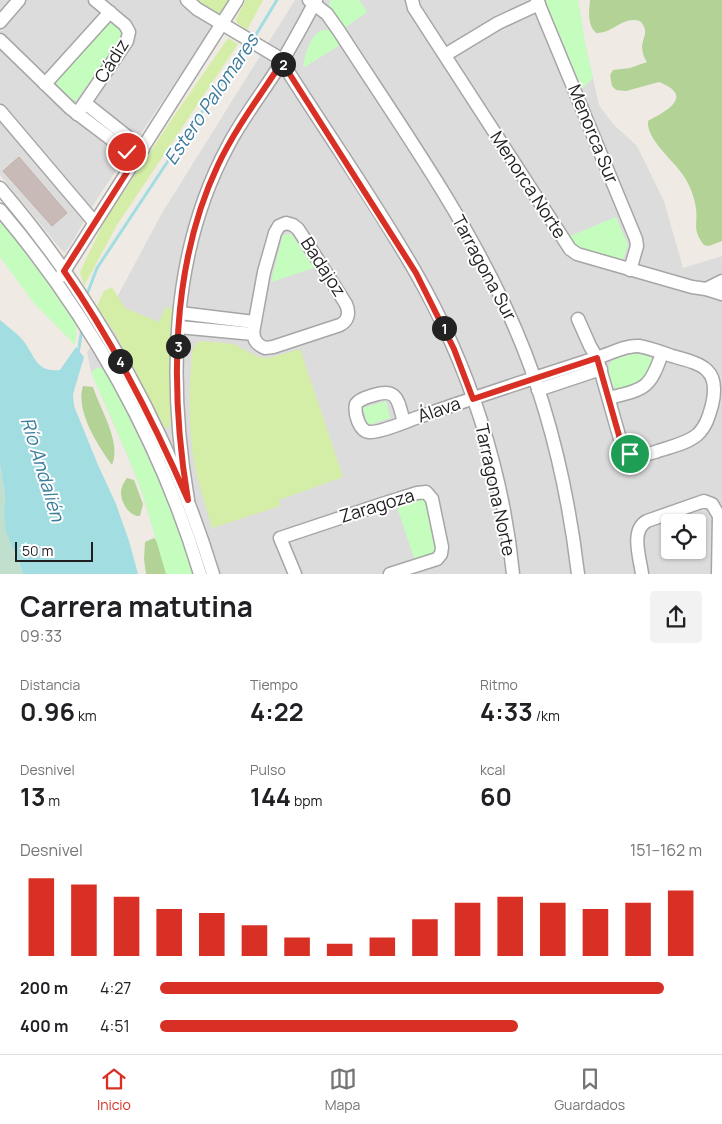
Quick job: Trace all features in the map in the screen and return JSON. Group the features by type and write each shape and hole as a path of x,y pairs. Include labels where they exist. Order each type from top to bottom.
{"street":[{"path":"0,22 19,0"},
{"name":"Cádiz","path":"81,108 128,38 128,28 95,0"},
{"name":"Tarragona Norte","path":"187,0 197,9 276,56 282,62 416,273 454,349 473,399 498,489 513,574"},
{"path":"57,283 237,0"},
{"name":"Menorca Norte","path":"412,0 414,8 567,245 578,254 722,294"},
{"path":"188,500 181,459 178,420 179,327 189,251 209,185 229,144 282,62 313,1"},
{"name":"Tarragona Sur","path":"313,1 327,14 339,31 463,226 506,307 536,384 561,470 572,524 578,574"},
{"path":"445,55 498,23 538,2"},
{"name":"Menorca Sur","path":"538,2 636,239 637,246 630,270"},
{"path":"46,84 110,12"},
{"path":"0,40 46,84 81,108 140,154"},
{"path":"0,111 95,223"},
{"path":"0,188 32,226 80,293 145,406 188,500 213,574"},
{"path":"0,210 57,283 92,336 128,399 156,456 186,530 200,574"},
{"name":"Badajoz","path":"282,224 293,225 298,229 346,304 349,312 348,316 340,325 269,348 257,344 254,328 264,272 275,233 282,224"},
{"path":"706,289 722,281"},
{"path":"180,313 254,328"},
{"name":"Álava","path":"404,422 473,399 536,384 599,363 633,346 647,348 699,364 707,369 712,378 714,397 707,422 697,435 683,442 643,455 630,454 622,446 599,363 578,319"},
{"path":"179,327 254,328"},
{"path":"609,398 636,391 646,385 655,374 662,353"},
{"name":"Zaragoza","path":"295,574 280,538 385,503 426,492 432,499 442,547 441,554 437,559 390,574"},
{"path":"642,574 637,536 640,526 647,521 704,501 712,504 719,516 718,574"}],"shaded area":[{"path":"0,0 227,0 211,29 95,202 64,253 0,175"},
{"path":"295,0 578,0 585,43 599,105 613,124 637,146 664,201 683,268 722,256 722,574 166,574 143,495 91,372 87,352 162,213"}],"green space":[{"path":"197,0 231,0 224,12 218,13"},
{"path":"246,0 263,0 247,30 237,23 236,19"},
{"path":"331,0 359,0 367,12 343,29 329,5"},
{"path":"545,0 578,0 593,78 582,89"},
{"path":"590,0 722,0 722,241 709,246 704,245 700,240 696,227 695,204 690,187 679,169 661,150 651,135 648,121 663,113 674,103 675,93 670,87 659,82 626,91 616,90 612,86 610,75 613,70 630,68 647,62 642,48 645,33 643,24 640,21 628,21 608,31 596,33 590,22"},
{"path":"108,19 122,31 120,38 76,101 64,93 55,81"},
{"path":"323,30 329,30 340,45 303,68 311,41 314,36"},
{"path":"228,38 238,44 117,225 84,286 80,272 105,220"},
{"path":"616,217 628,245 623,259 617,259 577,247 570,236"},
{"path":"0,220 77,324 75,345 33,302 0,257"},
{"path":"283,235 292,235 314,268 271,282"},
{"path":"112,287 125,308 159,322 166,307 173,309 170,427 165,428 115,333 97,306 104,291"},
{"path":"202,341 234,344 258,357 269,358 300,349 343,477 279,500 280,506 212,528 196,470 190,420 192,352 196,343"},
{"path":"633,354 647,356 654,361 641,384 618,391 614,388 609,365 618,358"},
{"path":"98,367 103,369 113,385 147,455 178,525 195,574 166,574 143,495 91,372"},
{"path":"83,386 93,387 109,426 114,447 112,465 100,448 85,417 81,396"},
{"path":"386,401 390,418 368,425 363,408"},
{"path":"0,466 5,494 4,512 15,556 23,574 0,574"},
{"path":"127,478 134,480 143,504 140,516 130,512 123,501 121,493"},
{"path":"427,497 437,549 433,556 415,561 396,504"},
{"path":"154,538 171,559 169,574 146,574 144,559 145,542"}],"water":[{"name":"Río Andalién","path":"0,320 21,338 36,361 45,368 60,370 76,347 84,357 73,394 74,406 116,504 138,574 23,574 6,531 4,512 5,494 0,465"}],"building":[{"path":"19,157 67,213 52,226 3,171"}],"waterway":[{"name":"Estero Palomares","path":"254,38 277,0"},
{"name":"Estero Palomares","path":"86,297 97,268 172,155 250,43"},
{"name":"Estero Palomares","path":"77,354 82,328"}],"route":[{"path":"127,152 136,158 64,271 95,317 145,406 188,500 178,434 177,376 182,298 189,251 202,204 218,165 241,123 282,62 416,273 454,349 473,399 597,358 622,446 630,454"}]}
